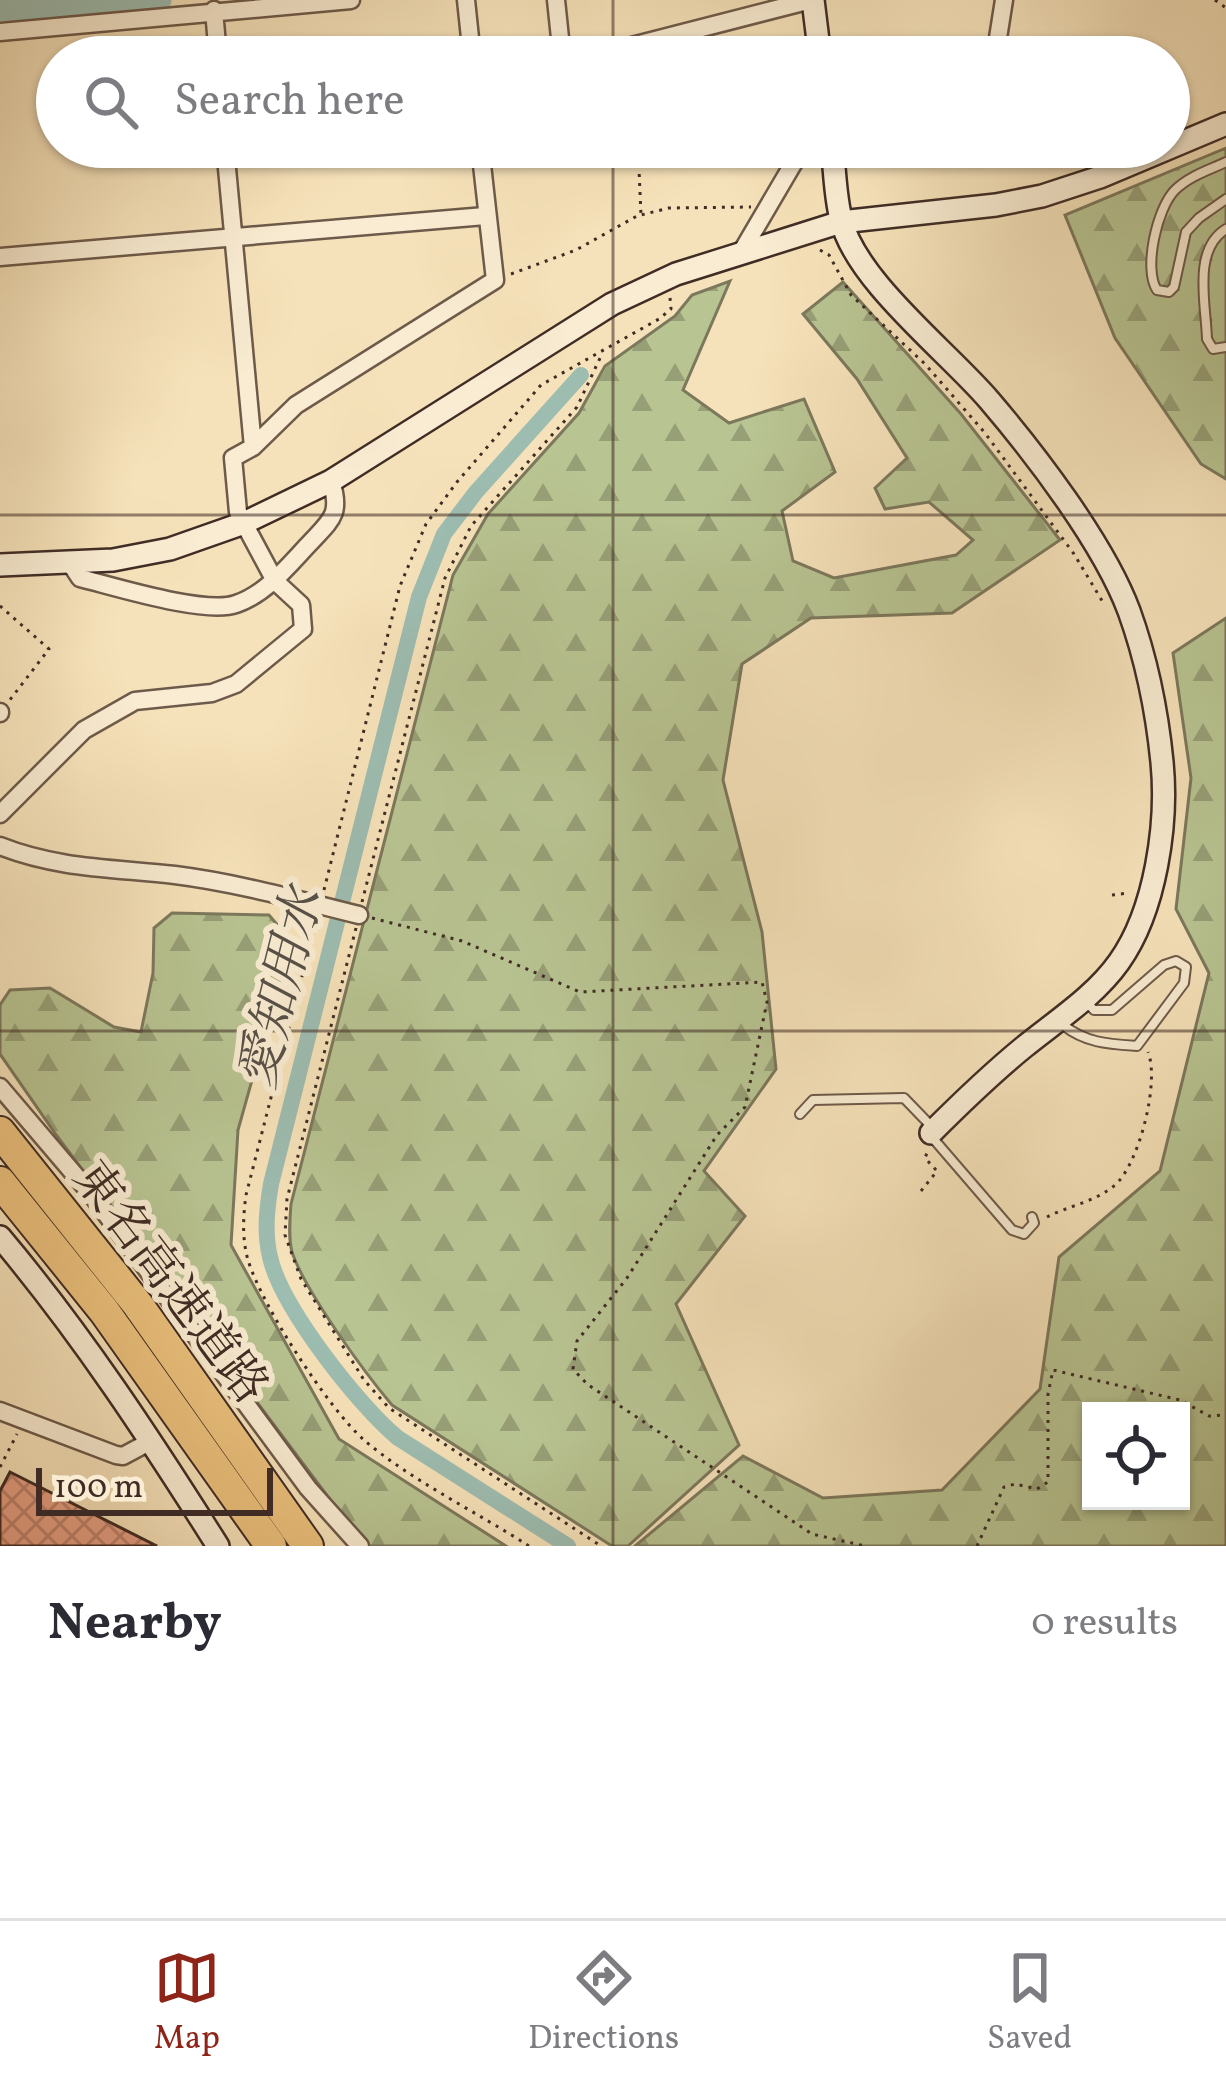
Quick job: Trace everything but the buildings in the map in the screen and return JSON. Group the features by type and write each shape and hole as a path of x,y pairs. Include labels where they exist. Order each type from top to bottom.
{"highway":[{"name":"東名高速道路","path":"0,1132 152,1324 308,1546"},
{"name":"東名高速道路","path":"0,1182 104,1311 272,1546"}],"street":[{"path":"0,32 351,0"},
{"path":"466,0 470,36"},
{"path":"556,0 560,36"},
{"path":"671,36 812,0 817,36"},
{"path":"998,36 1004,0"},
{"path":"214,10 216,36"},
{"path":"1190,139 1226,124"},
{"path":"228,168 253,447"},
{"path":"0,814 84,730 136,701 212,693 236,684 303,629 304,617 293,594 275,581 244,523 233,458 253,447 296,405 495,280 482,168"},
{"path":"742,251 789,168"},
{"path":"835,168 841,222 862,266 986,397 1097,551 1128,608 1160,744 1165,794 1161,842 1140,920 1120,961 933,1131"},
{"path":"0,566 70,563 170,549 244,523 331,481 612,304 676,274 841,222 1042,196 1121,168"},
{"path":"0,256 485,216"},
{"path":"70,563 80,578 153,597 236,605 275,581 336,512 331,481"},
{"path":"0,846 88,870 230,883 359,915"},
{"path":"0,1087 92,1195 308,1488 359,1546"},
{"path":"0,1237 151,1441 218,1546"},
{"path":"0,1411 116,1455 151,1441"}],"lane":[{"path":"1226,162 1180,185 1167,200 1151,268 1157,290 1169,292 1174,287 1191,225 1226,199"},
{"path":"1226,229 1210,243 1204,264 1207,339 1214,350 1226,347"},
{"path":"1057,1020 1079,1037 1137,1046 1184,983 1186,967 1176,961 1164,965 1112,1010 1094,1010 1083,998"},
{"path":"800,1114 813,1100 904,1098 933,1131 931,1140 1012,1230 1030,1231 1033,1216"}],"path":[{"path":"1215,0 1226,8"},
{"path":"639,168 640,215"},
{"path":"495,280 576,250 640,215 668,208 765,206"},
{"path":"806,249 822,250 829,256 851,295 925,364 985,433 1082,564 1108,612"},
{"path":"529,1546 382,1453 346,1421 268,1302 249,1262 244,1239 246,1196 400,586 420,536 438,505 542,385 659,319 671,309 670,297"},
{"path":"601,1546 389,1408 364,1380 301,1279 288,1251 287,1199 445,578 472,526 577,407 603,352"},
{"path":"0,606 49,649 0,712"},
{"path":"1112,895 1131,893"},
{"path":"359,915 462,941 580,992 762,982 767,1002 745,1107 717,1135 627,1278 577,1341 573,1369 587,1384 812,1534 865,1546"},
{"path":"1039,1227 1047,1217 1069,1211 1118,1184 1140,1139 1154,1084 1151,1058 1142,1040"},
{"path":"921,1191 937,1171 925,1158 928,1149 944,1166"},
{"path":"977,1546 1004,1487 1015,1484 1037,1489 1048,1482 1048,1394 1053,1370 1180,1400 1209,1416 1226,1415"},
{"path":"0,1467 23,1421"}],"green space":[{"path":"1226,148 1226,479 1201,464 1115,338 1065,215 1178,168 1190,168 1190,163"},
{"path":"730,281 683,390 729,423 804,399 835,472 782,511 793,561 834,578 956,555 973,540 929,502 885,509 875,488 907,458 857,379 803,314 843,282 961,414 1060,540 952,613 811,618 742,664 723,780 762,932 776,1069 704,1171 745,1216 676,1304 739,1445 628,1546 612,1546 392,1405 309,1288 292,1252 291,1204 453,575 488,514 579,413 605,366 675,316 692,295"},
{"path":"1226,618 1226,1546 635,1546 743,1456 823,1498 942,1490 1040,1389 1059,1257 1160,1171 1209,973 1176,909 1191,778 1173,653"},
{"path":"172,913 269,915 291,941 238,1130 231,1245 339,1439 506,1546 365,1546 0,1054 0,1005 10,990 50,988 114,1027 141,1032 153,973 154,928"}],"waterway":[{"path":"0,8 158,0"},
{"name":"愛知用水","path":"568,1546 398,1438 343,1380 305,1328 277,1278 270,1257 267,1211 419,597 444,534 581,375"}]}
